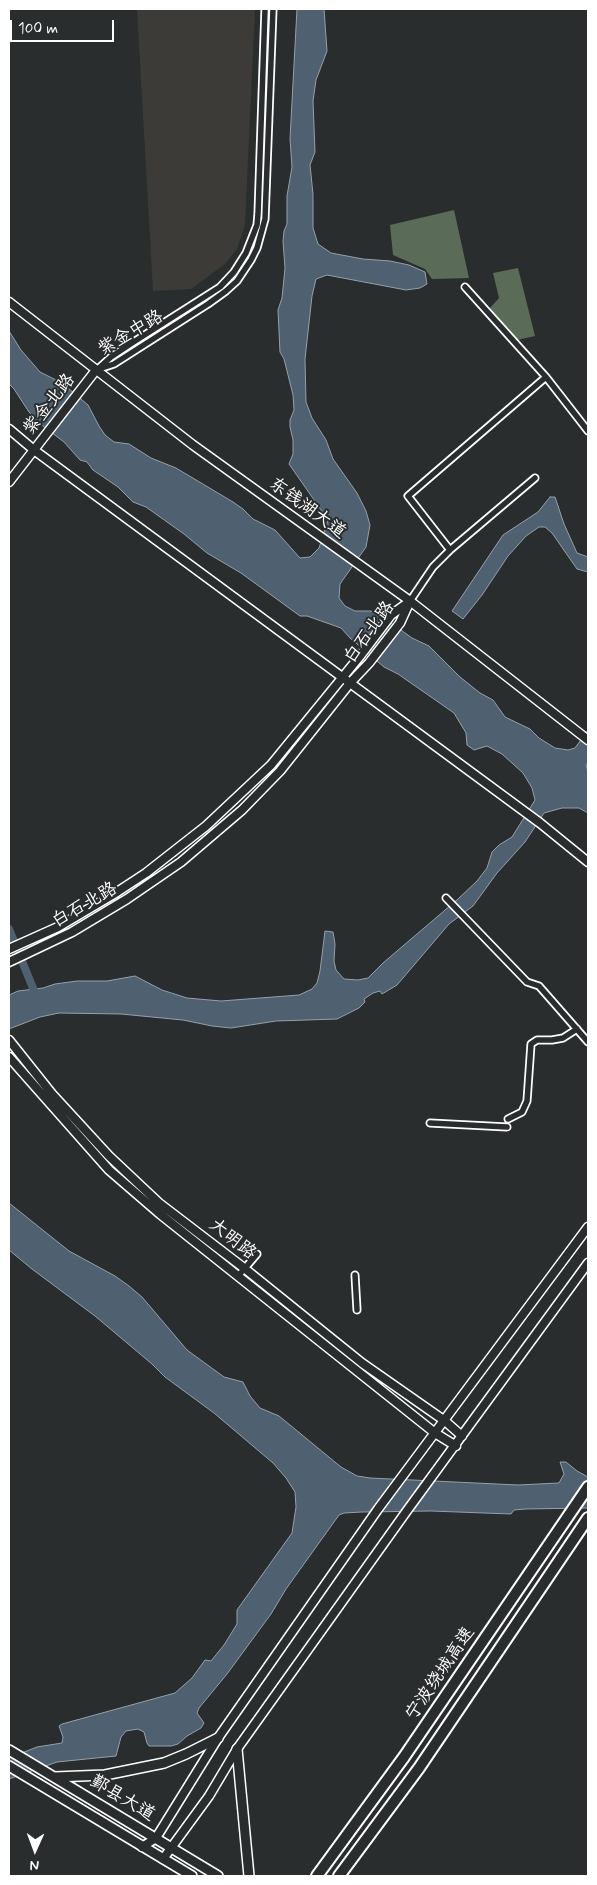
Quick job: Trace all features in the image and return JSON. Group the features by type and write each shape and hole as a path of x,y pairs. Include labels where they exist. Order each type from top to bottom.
{"highway":[{"name":"宁波绕城高速","path":"317,1876 404,1757 588,1487"},
{"name":"宁波绕城高速","path":"340,1876 419,1768 588,1518"}],"main road":[{"name":"东钱湖大道","path":"9,302 193,445 410,601 588,740"},
{"name":"紫金北路","path":"9,482 96,370"},
{"path":"9,429 34,450 521,809 588,862"},
{"name":"白石北路","path":"9,949 58,927 117,892 146,873 206,826 271,765 360,656 390,615 410,601"},
{"name":"白石北路","path":"9,962 72,932 127,899 181,862 242,810 280,771 350,683 369,663 400,623 410,601"},
{"name":"大明路","path":"9,1040 52,1094 109,1156 159,1203 244,1268 362,1363 445,1421 462,1436"},
{"name":"大明路","path":"9,1057 109,1170 160,1214 435,1433 456,1446"},
{"path":"142,1847 156,1838 218,1738 378,1509 588,1227"},
{"path":"163,1859 209,1796 237,1749 406,1512 588,1263"},
{"path":"50,1775 105,1775 164,1763 218,1738"},
{"path":"237,1749 249,1876"},
{"name":"鄞县大道","path":"9,1750 218,1876"},
{"name":"鄞县大道","path":"9,1766 192,1876"}],"street":[{"name":"紫金中路","path":"96,370 118,353 220,287 234,272 246,253 258,214 265,9"},
{"name":"紫金中路","path":"96,370 114,364 226,291 237,281 257,248 265,219 272,9"},
{"path":"465,287 546,377 588,431"},
{"path":"450,550 408,496 546,377"},
{"path":"410,601 433,568 450,550 535,478"},
{"path":"446,898 527,982 539,986 588,1042"},
{"path":"508,1119 522,1112 527,1102 531,1044 537,1040 563,1038 577,1029"},
{"path":"430,1123 507,1127"},
{"path":"239,1275 257,1254"},
{"path":"355,1275 357,1310"}],"shaded area":[{"path":"137,9 255,9 245,225 237,249 225,264 191,289 153,291"}],"green space":[{"path":"454,210 469,278 432,279 425,269 393,255 390,225"},
{"path":"518,268 535,336 517,340 490,308 499,298 493,273"}],"water":[{"path":"297,9 324,9 327,51 316,80 313,101 315,152 310,165 313,194 313,228 318,244 331,253 409,265 425,272 427,284 420,288 406,290 327,275 316,279 312,296 305,359 306,402 312,418 326,440 333,459 357,493 366,511 370,525 366,547 340,584 339,598 345,606 355,611 371,611 380,615 412,638 429,646 460,677 480,693 493,700 505,717 530,729 539,738 555,748 568,750 575,748 588,730 588,762 586,765 588,772 588,813 579,808 562,808 544,813 525,842 497,873 473,906 449,924 397,985 382,994 380,991 373,993 364,999 365,1002 359,1008 337,1019 276,1021 231,1028 183,1020 121,1014 59,1013 40,1017 9,1029 9,995 18,991 77,981 107,981 135,976 162,990 187,998 221,1001 299,995 312,989 317,983 325,931 333,932 336,970 344,979 358,980 368,978 477,881 487,868 492,852 512,837 535,800 532,788 523,773 502,754 487,746 474,750 467,745 466,733 454,713 398,674 384,667 341,628 307,616 300,616 241,573 207,553 146,507 133,502 118,487 93,470 87,462 80,460 64,442 39,423 9,384 9,331 21,350 40,372 62,383 88,405 105,435 114,442 129,444 151,458 176,468 233,502 253,519 275,530 300,558 310,557 319,548 328,520 289,464 293,454 290,420 294,410 293,395 284,359 280,352 278,310 282,298 285,268 283,241 287,224 287,196 292,167 290,139"},
{"path":"550,497 555,497 577,553 588,557 588,572 577,569 552,533 545,527 539,527 526,536 508,556 482,595 463,619 452,611 503,535 538,512"},
{"path":"9,1203 69,1251 115,1276 129,1286 142,1297 187,1350 224,1377 243,1382 250,1396 260,1408 279,1416 341,1467 357,1476 518,1485 559,1483 564,1474 560,1462 566,1462 588,1477 588,1508 525,1509 514,1510 511,1514 431,1511 362,1512 339,1515 286,1589 271,1614 227,1674 199,1708 197,1713 204,1723 201,1728 178,1744 171,1746 149,1746 144,1732 138,1729 126,1731 121,1737 116,1756 57,1762 9,1779 9,1758 37,1747 62,1743 63,1737 59,1726 62,1724 175,1693 192,1678 205,1660 211,1661 237,1624 237,1610 292,1533 296,1507 295,1492 273,1463 214,1413 165,1377 95,1316 9,1250"}],"waterway":[{"path":"9,929 37,998"}]}
